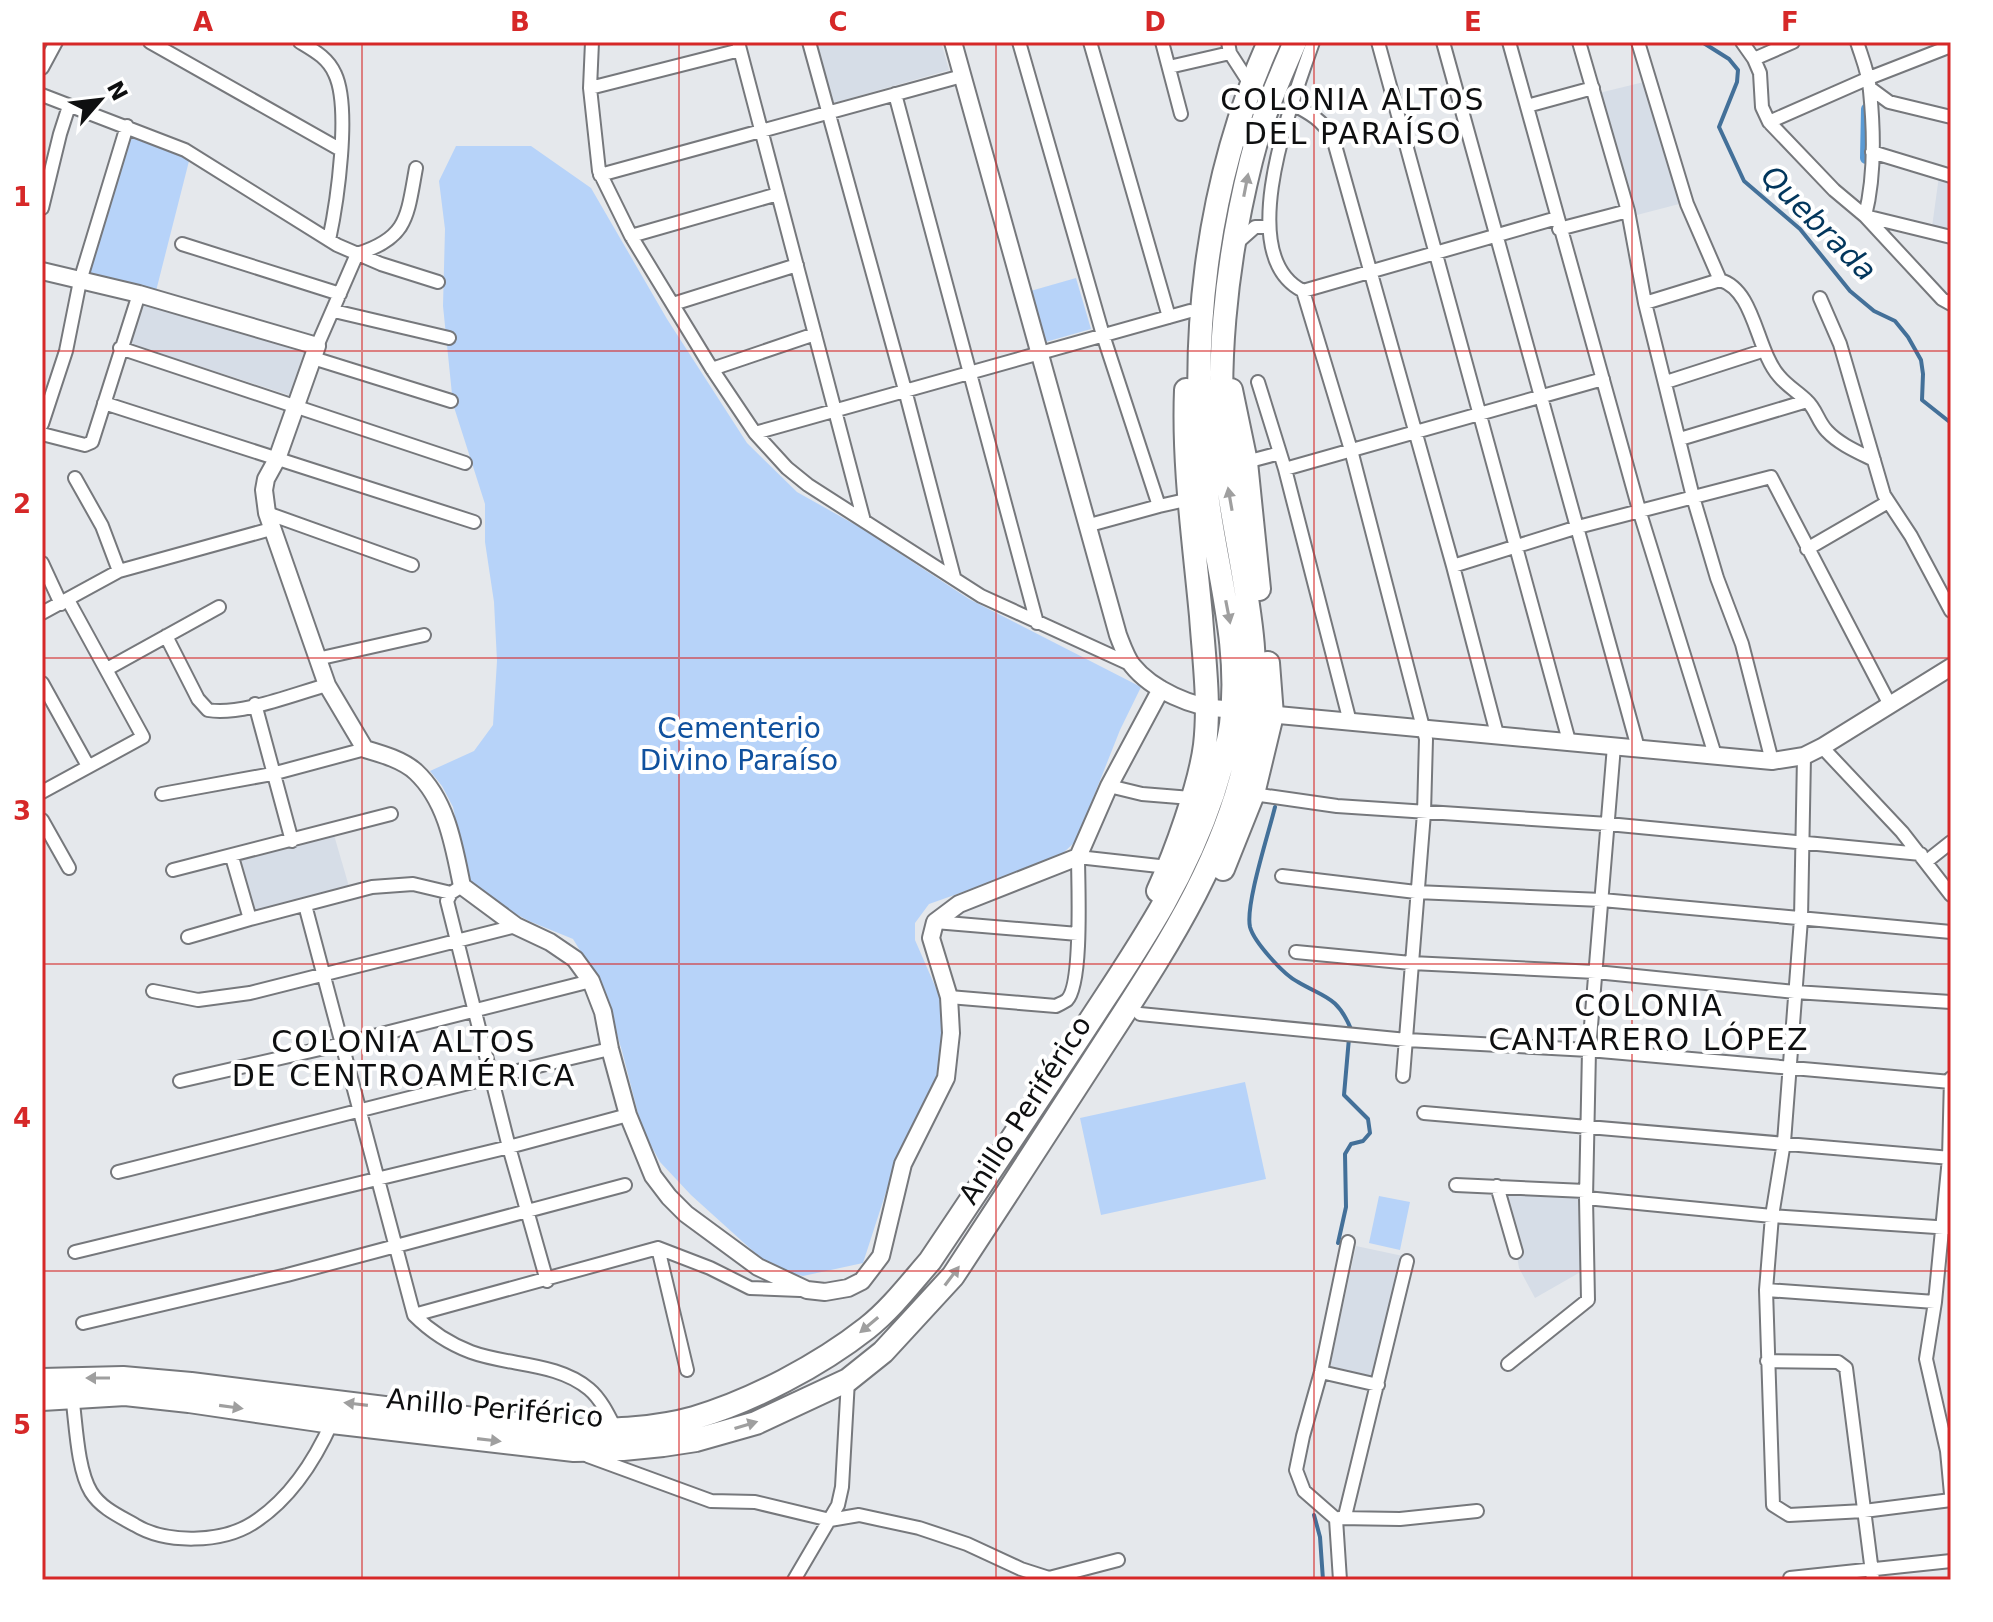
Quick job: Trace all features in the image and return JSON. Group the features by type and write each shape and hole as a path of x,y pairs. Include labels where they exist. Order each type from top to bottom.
{"highway":[{"name":"Anillo Periférico","path":"42,1380 123,1378 572,1431 616,1430 691,1419 723,1408 819,1361 868,1327 930,1261 1156,920 1180,878 1199,834 1227,752 1234,673 1231,626 1208,501 1201,418 1201,348 1208,256 1228,156 1250,84 1269,42"},
{"name":"Anillo Periférico","path":"42,1399 125,1394 574,1450 623,1449 696,1440 756,1423 848,1380 883,1352 953,1276 1178,930 1200,886 1240,786 1250,741 1255,653 1227,479 1220,413 1224,353 1234,245 1251,160 1274,90 1295,42"},
{"path":"1049,1084 1073,1025 1159,889 1191,798 1216,709 1190,499 1179,314 1208,256"},
{"path":"1074,1090 1111,1058 1204,911 1237,839 1253,794 1269,714 1271,685 1246,462 1224,353"}],"street":[{"path":"150,42 341,150"},
{"path":"300,42 324,56 336,75 341,96 341,150 329,240"},
{"path":"592,42 590,88 600,175 631,236 755,433 808,485 981,596 1132,665 1161,689 1216,709"},
{"path":"809,42 954,577"},
{"path":"953,42 1086,526 1118,635 1132,665"},
{"path":"1019,42 1103,335 1159,506"},
{"path":"755,433 1179,314 1090,42"},
{"path":"1162,42 1181,114"},
{"path":"1313,42 1273,173 1268,227 1280,273 1291,285 1303,291 1497,236 1628,211"},
{"path":"1378,42 1569,741"},
{"path":"1443,42 1638,748"},
{"path":"1509,42 1640,513 1715,755"},
{"path":"1579,42 1628,211 1645,303 1693,497 1717,578 1742,644 1772,761"},
{"path":"1638,42 1687,204 1720,280"},
{"path":"1742,42 1754,59 1763,88 1762,107 1769,122 1834,190 1865,216 1942,299 1951,304"},
{"path":"1754,59 1793,42"},
{"path":"1857,42 1870,81 1872,152 1870,198 1865,216"},
{"path":"42,68 51,44"},
{"path":"590,88 739,46 864,521"},
{"path":"1769,122 1951,46"},
{"path":"1169,67 1229,48 1250,84"},
{"path":"600,175 962,76"},
{"path":"1870,81 1889,102 1951,117"},
{"path":"1527,106 1593,88"},
{"path":"895,94 1037,623"},
{"path":"42,95 127,126 198,157 329,240 357,254 438,282"},
{"path":"1292,104 1325,124 1333,138 1497,734"},
{"path":"42,208 69,106"},
{"path":"42,424 66,351 80,281 127,126"},
{"path":"1872,152 1951,176"},
{"path":"357,254 380,247 395,234 407,217 416,168"},
{"path":"631,236 778,194"},
{"path":"1865,216 1951,237"},
{"path":"1234,245 1255,227 1268,227"},
{"path":"182,244 340,294"},
{"path":"357,254 315,352 264,490 269,521 327,685 365,749"},
{"path":"673,304 797,265"},
{"path":"42,271 139,294 451,401"},
{"path":"1645,303 1720,280 1731,283 1742,297 1762,351 1779,376 1807,401 1826,431 1874,460"},
{"path":"1303,291 1351,450 1428,751 1403,1076"},
{"path":"42,434 85,445 92,442 139,294"},
{"path":"1820,298 1840,344 1884,495 1911,536 1951,611"},
{"path":"334,311 449,338"},
{"path":"712,369 815,334"},
{"path":"120,348 465,463"},
{"path":"1666,382 1762,351"},
{"path":"1285,469 1603,379"},
{"path":"1258,382 1285,469 1350,722"},
{"path":"1680,439 1807,401"},
{"path":"104,403 474,522"},
{"path":"1246,462 1280,453"},
{"path":"1453,566 1578,527 1771,477 1889,703"},
{"path":"75,478 102,526 119,571"},
{"path":"1086,526 1190,499"},
{"path":"1807,549 1888,502"},
{"path":"42,613 119,571 269,521 412,565"},
{"path":"42,563 107,669 143,737 42,792"},
{"path":"107,669 219,607"},
{"path":"317,659 424,635"},
{"path":"166,636 204,707 218,712 327,685"},
{"path":"1269,714 1772,761 1804,756 1822,747 1951,667"},
{"path":"42,683 88,766"},
{"path":"949,997 1056,1006 1067,1001 1073,988 1078,934 1078,857 1109,786 1161,689"},
{"path":"255,704 292,841"},
{"path":"1508,1364 1588,1300 1586,1194 1589,1050 1614,746"},
{"path":"1822,747 1924,858 1951,895"},
{"path":"162,794 272,774 365,749 415,770 432,791 450,830 456,890 447,901 456,942 547,1281"},
{"path":"1140,1014 1407,1040 1589,1050 1788,1068 1951,1081 1946,1228 1926,1359 1947,1451 1951,1497 1864,1511 1789,1515 1773,1505 1766,1290 1772,1216 1784,1142 1788,1068 1801,919 1804,756"},
{"path":"1109,786 1142,794 1191,798"},
{"path":"1253,794 1337,806 1608,824 1924,858 1951,842"},
{"path":"173,870 391,814"},
{"path":"42,820 69,868"},
{"path":"232,857 250,919"},
{"path":"414,1315 547,1281 658,1248 750,1288 825,1292 848,1288 862,1281 881,1256 903,1164 946,1078 951,1033 949,997 931,938 935,922 959,904 1078,857 1168,867"},
{"path":"1282,876 1416,892 1602,900 1951,932"},
{"path":"188,937 372,887 413,884 456,890 516,926 550,942 575,959 591,981 603,1012 628,1115 653,1176 686,1214 758,1267 807,1290"},
{"path":"305,905 414,1315 429,1330 471,1352 568,1376 590,1390 606,1409 616,1430"},
{"path":"935,922 1078,934"},
{"path":"153,991 198,1000 250,993 516,926"},
{"path":"1296,952 1411,963 1596,972 1795,992 1951,1002"},
{"path":"180,1081 591,981"},
{"path":"118,1172 402,1098 610,1049"},
{"path":"1424,1113 1950,1158"},
{"path":"75,1252 509,1147 628,1115"},
{"path":"83,1323 287,1275 625,1185"},
{"path":"1456,1185 1586,1194 1772,1216 1946,1228"},
{"path":"1497,1186 1516,1252"},
{"path":"1348,1242 1321,1372 1296,1470 1304,1491 1340,1518 1400,1519 1477,1511"},
{"path":"658,1248 687,1370"},
{"path":"1340,1580 1340,1518 1378,1385 1407,1261"},
{"path":"1766,1290 1935,1302"},
{"path":"1767,1361 1838,1362 1846,1368 1872,1574"},
{"path":"1321,1372 1378,1385"},
{"path":"794,1580 838,1505 842,1487 848,1380"},
{"path":"72,1395 83,1470 93,1495 103,1506 143,1530 191,1540 252,1524 301,1476 319,1450 332,1422"},
{"path":"574,1450 711,1501 755,1502 830,1520 859,1515 919,1528 1049,1578 1118,1560"},
{"path":"1790,1578 1872,1574 1951,1561"}],"shaded area":[{"path":"815,42 941,42 949,70 834,103"},
{"path":"1648,81 1683,203 1633,216 1599,93"},
{"path":"1939,176 1951,178 1951,231 1932,227"},
{"path":"142,299 311,351 295,397 128,343"},
{"path":"334,835 350,890 253,915 239,860"},
{"path":"1503,1191 1582,1195 1584,1270 1535,1298 1519,1268 1517,1256 1522,1254"},
{"path":"1356,1246 1403,1256 1375,1377 1330,1366"}],"green space":[{"path":"129,132 164,145 189,161 156,291 89,274"},
{"name":"Cementerio Divino Paraíso","path":"456,146 531,146 591,188 667,319 747,443 797,492 861,528 969,599 1141,687 1120,730 1076,841 1062,854 1045,863 929,904 915,923 915,940 942,1002 938,1078 897,1158 863,1263 803,1276 773,1269 691,1195 660,1162 642,1129 602,986 573,939 529,921 486,898 469,883 453,807 430,771 474,751 493,725 497,661 494,602 485,542 485,504 453,404 443,306 445,229 439,181"},
{"path":"1076,278 1091,329 1042,343 1027,292"},
{"path":"1245,1082 1266,1179 1101,1215 1080,1118"},
{"path":"1379,1196 1410,1202 1400,1250 1369,1243"}],"waterway":[{"name":"Quebrada","path":"1702,42 1729,59 1738,70 1737,82 1719,127 1744,181 1800,229 1850,291 1874,311 1895,321 1921,360 1922,400 1951,423"},
{"path":"1866,158 1867,109"},
{"path":"1275,807 1254,886 1250,927 1257,941 1278,965 1292,978 1335,1004 1351,1029"},
{"path":"1338,1243 1346,1207 1345,1154 1351,1144 1363,1141 1370,1133 1368,1119 1344,1095 1349,1038"},
{"path":"1314,1515 1320,1537 1323,1580"}],"district":[{"name":"COLONIA ALTOS DEL PARAÍSO","path":"1353,116"},
{"name":"COLONIA CANTARERO LÓPEZ","path":"1649,1022"},
{"name":"COLONIA ALTOS DE CENTROAMÉRICA","path":"404,1058"}]}
